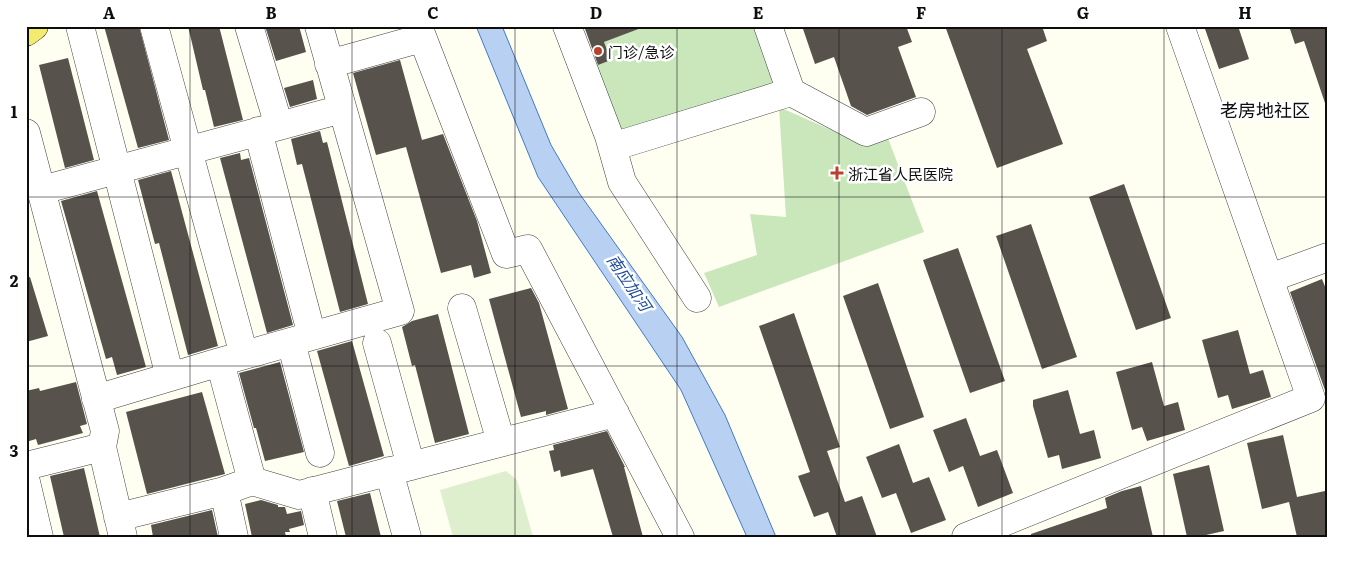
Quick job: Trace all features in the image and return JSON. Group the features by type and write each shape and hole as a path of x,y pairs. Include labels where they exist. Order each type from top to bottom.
{"main road":[{"path":"26,32 34,26"}],"street":[{"path":"80,26 170,377"},
{"path":"154,26 188,150 232,359 252,481"},
{"path":"249,26 268,129 320,452"},
{"path":"96,399 400,311 318,26"},
{"path":"567,26 612,147 622,182 698,298"},
{"path":"768,26 791,92 866,132 921,112"},
{"path":"966,537 1312,398 1180,26"},
{"path":"329,64 420,32 506,254 528,249 680,537"},
{"path":"612,147 791,92"},
{"path":"42,190 342,108"},
{"path":"26,133 105,431 102,447 120,527 252,481 299,495 615,413"},
{"path":"1270,278 1328,257"},
{"path":"462,308 502,442"},
{"path":"377,343 400,468 408,537"},
{"path":"26,466 102,447"},
{"path":"26,482 39,537"},
{"path":"224,491 234,537"},
{"path":"312,491 323,537"}],"green space":[{"path":"644,26 760,26 778,84 620,134 594,66 611,60 604,42"},
{"path":"779,107 863,144 887,136 924,232 719,307 704,273 757,255 750,214 786,217"},
{"path":"506,471 517,480 533,537 453,537 440,490"}],"water":[{"name":"南应加河","path":"476,26 502,26 551,145 579,193 682,337 725,415 776,537 747,537 681,390 538,177"}],"building":[{"path":"104,26 139,26 169,140 138,148"},
{"path":"188,26 219,26 243,120 214,127"},
{"path":"265,26 299,26 306,52 276,61"},
{"name":"门诊/急诊","path":"584,26 640,26 641,28 604,42 611,60 598,65"},
{"path":"802,26 906,26 912,42 898,47 916,97 867,115 851,106 834,57 815,64"},
{"path":"945,26 1042,26 1047,41 1027,49 1063,144 997,168"},
{"path":"1204,26 1238,26 1249,59 1219,69"},
{"path":"1289,26 1328,26 1328,33 1325,34 1328,42 1328,102 1325,103 1304,41 1295,44"},
{"path":"68,58 94,160 65,168 39,65"},
{"path":"400,60 422,140 443,134 477,221 491,273 474,278 471,265 441,273 406,147 376,155 353,73"},
{"path":"313,80 317,99 290,107 284,88"},
{"path":"320,131 323,143 327,142 368,304 340,312 302,164 297,165 291,139"},
{"path":"240,153 241,160 249,158 293,325 267,333 220,158"},
{"path":"171,171 218,346 188,355 159,243 155,244 138,180"},
{"path":"1124,184 1171,318 1136,330 1089,197"},
{"path":"97,191 146,367 117,375 112,357 106,359 61,201"},
{"path":"1031,224 1077,357 1042,369 996,236"},
{"path":"958,248 1005,381 970,393 923,260"},
{"path":"30,277 48,336 26,342 26,278"},
{"path":"1322,279 1328,294 1327,407 1326,393 1290,292"},
{"path":"878,283 924,417 890,429 843,296"},
{"path":"531,288 539,303 568,409 546,415 546,411 521,417 489,299"},
{"path":"794,313 840,447 827,451 845,502 862,496 877,537 837,537 828,512 814,517 798,476 810,472 759,326"},
{"path":"438,314 469,434 435,443 415,365 412,366 402,327 412,321"},
{"path":"1238,330 1250,374 1263,370 1271,397 1232,409 1228,395 1218,398 1202,340"},
{"path":"352,341 384,456 349,466 317,351"},
{"path":"280,362 304,452 265,461 239,373"},
{"path":"1152,362 1164,406 1178,402 1185,430 1147,441 1142,427 1132,430 1116,372"},
{"path":"76,382 87,424 80,426 83,433 38,445 36,439 26,442 26,391 39,388 40,391"},
{"path":"1068,390 1080,434 1094,430 1101,458 1062,469 1059,455 1048,458 1033,406 1033,400"},
{"path":"202,392 225,474 147,494 126,412"},
{"path":"966,418 980,456 997,450 1013,493 978,507 963,466 949,472 933,430"},
{"path":"607,431 625,467 643,537 613,537 593,469 561,477 560,470 554,472 549,451 554,450 553,445"},
{"path":"1283,435 1297,497 1325,491 1328,503 1328,537 1297,537 1289,502 1262,509 1247,443"},
{"path":"899,444 913,483 929,477 946,520 911,533 896,493 882,498 866,457"},
{"path":"1209,465 1224,531 1197,537 1187,537 1173,474"},
{"path":"84,468 100,537 64,537 50,476"},
{"path":"1141,486 1153,537 1031,537 1031,534 1107,508 1105,498"},
{"path":"370,493 381,537 346,537 337,501"},
{"path":"261,500 278,505 278,507 285,507 287,514 301,511 304,525 289,529 290,532 285,532 286,537 252,537 245,504"},
{"path":"212,510 218,537 153,537 151,525"}],"place":[{"name":"门诊/急诊","path":"598,51"},
{"name":"浙江省人民医院","path":"837,173"}],"district":[{"name":"老房地社区","path":"1265,109"}]}
